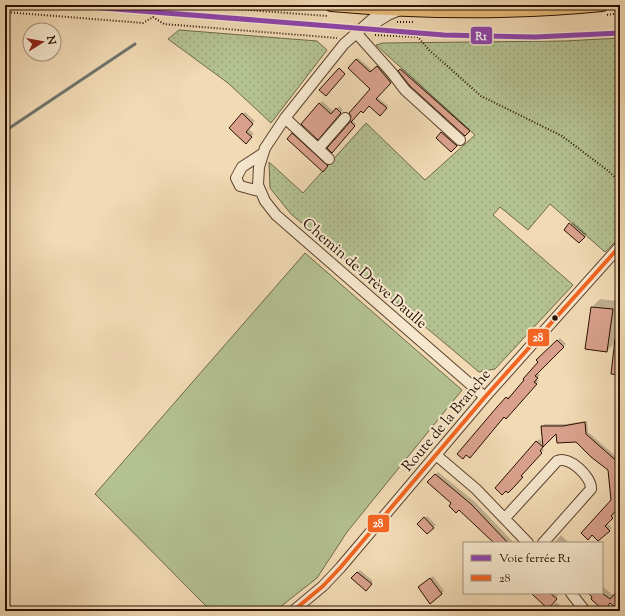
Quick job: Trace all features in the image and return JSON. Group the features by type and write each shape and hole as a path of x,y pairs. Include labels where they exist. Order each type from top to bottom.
{"main road":[{"path":"332,10 397,7 502,12 602,5"}],"street":[{"path":"331,60 397,7"},
{"path":"260,191 240,186 236,178 242,167 262,154 268,142 285,118 348,38 397,7"},
{"path":"359,36 405,90 460,140"},
{"path":"285,118 329,159"},
{"path":"318,149 345,118"},
{"name":"Chemin de Drève Daulle","path":"262,154 258,173 260,191 268,207 276,216 485,397"},
{"name":"Route de la Branche","path":"293,611 329,580 485,397 620,246"},
{"path":"436,455 476,489 527,542"},
{"path":"505,518 556,462 563,459 570,462 589,480 591,489 544,542"},
{"path":"571,594 585,611"}],"path":[{"path":"179,5 318,16 332,10"},
{"path":"5,12 143,23 152,17 164,24 348,38"},
{"path":"359,36 381,35 418,37 429,50 480,96 562,136 607,170 620,182"}],"green space":[{"path":"179,30 317,41 327,50 271,123 228,83 168,39"},
{"path":"620,38 620,237 605,252 550,204 528,230 500,207 493,215 573,285 495,369 479,372 291,214 270,188 269,162 303,193 366,123 425,180 475,135 376,45 383,43 565,41"},
{"path":"305,253 462,390 347,532 317,578 275,611 211,611 95,494"}],"building":[{"path":"356,59 370,72 377,66 391,83 376,99 387,108 380,116 369,106 363,113 361,111 351,122 355,126 332,153 327,148 350,122 351,116 349,113 370,89 348,68"},
{"path":"339,68 345,74 326,96 319,90"},
{"path":"400,69 470,131 465,136 410,86 398,71"},
{"path":"319,103 331,114 336,108 341,113 318,140 301,124"},
{"path":"242,113 253,124 246,132 252,137 246,144 229,128"},
{"path":"441,132 457,146 451,152 436,138"},
{"path":"292,133 328,166 323,172 287,139"},
{"path":"569,223 585,237 579,243 564,230"},
{"path":"591,307 613,309 607,352 585,349"},
{"path":"615,339 620,339 620,375 611,374"},
{"path":"557,340 564,347 535,376 538,378 534,382 537,384 506,419 504,417 470,458 466,455 463,459 457,454 506,397 508,399 524,380 523,379 538,362 536,360"},
{"path":"585,422 586,434 620,464 620,506 611,516 613,518 605,526 610,531 598,541 592,535 588,540 581,533 611,500 608,470 591,457 576,442 557,443 556,434 543,447 541,426 563,426"},
{"path":"536,441 543,447 540,451 542,453 521,476 523,477 515,486 508,493 506,491 502,495 495,488"},
{"path":"435,474 471,504 507,542 493,542 459,510 456,513 449,506 451,503 427,482"},
{"path":"424,517 434,528 427,534 417,524"},
{"path":"357,572 372,584 366,591 351,578"},
{"path":"430,578 442,594 430,604 418,587"},
{"path":"620,588 620,611 610,603 604,611 591,599 592,597 589,594 603,594 610,599"},
{"path":"532,594 551,594 557,599 548,609"}],"waterway":[{"path":"5,131 135,44"}],"rail line":[{"name":"R1","path":"65,5 444,35 535,37 620,33"}],"transit line":[{"name":"28","path":"293,611 323,586 340,568 485,397 620,246"}]}
